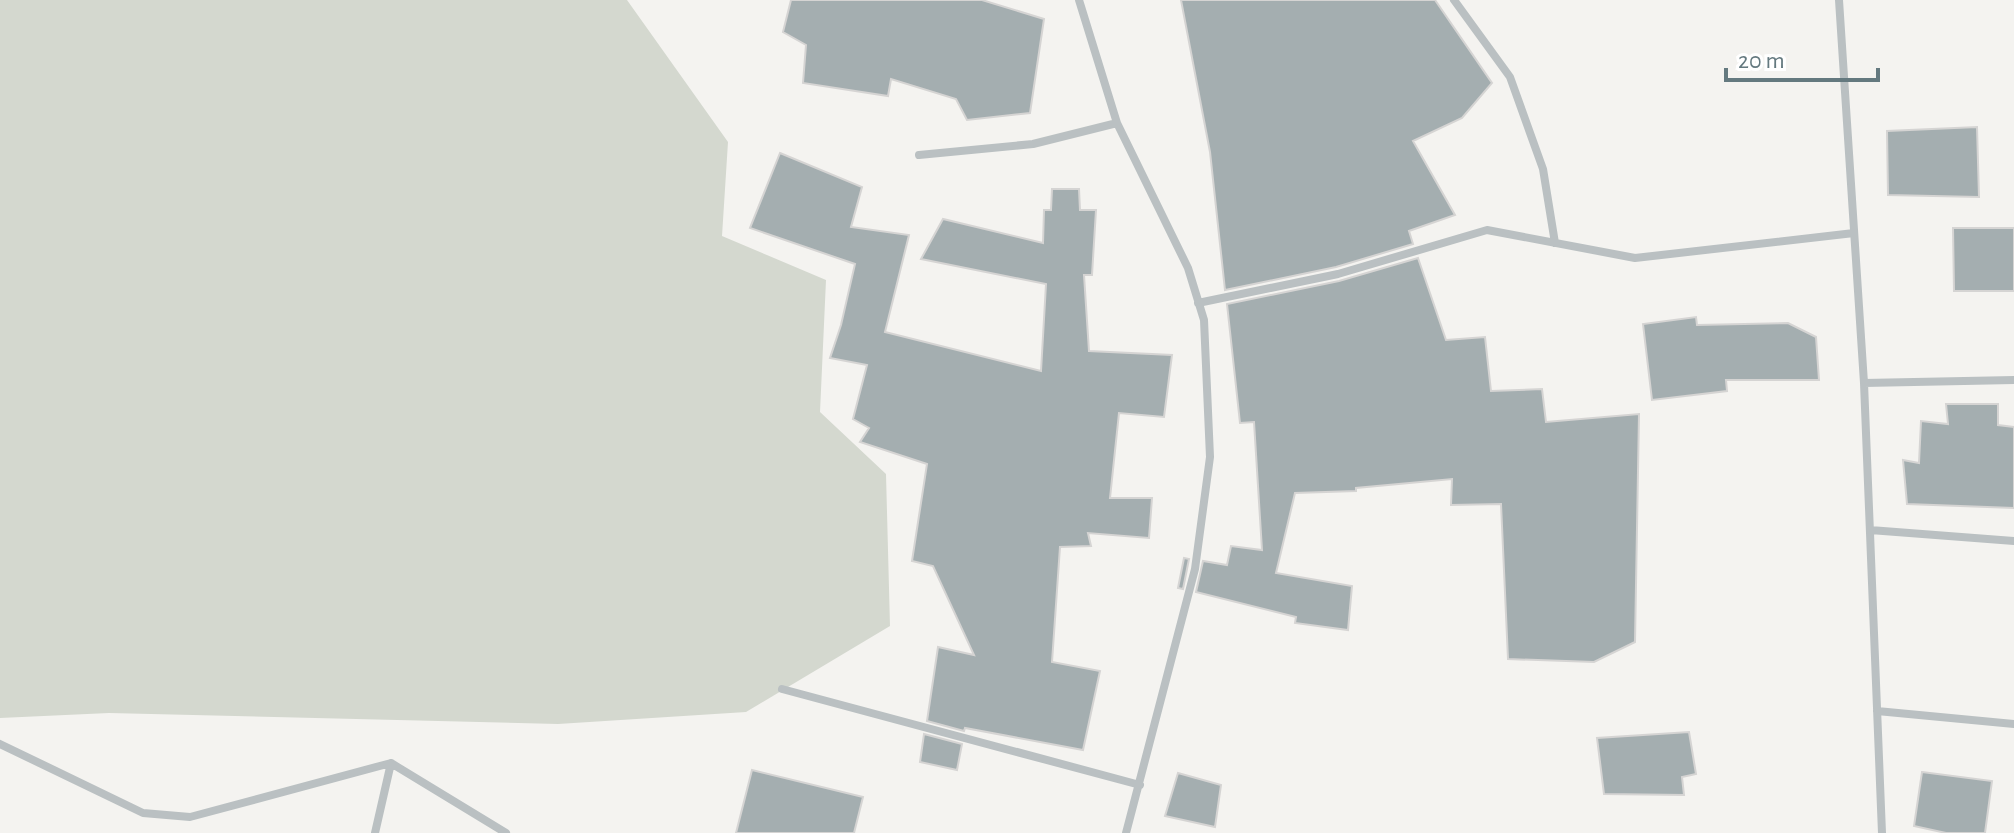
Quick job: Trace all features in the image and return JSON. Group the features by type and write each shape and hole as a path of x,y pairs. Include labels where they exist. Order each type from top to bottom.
{"street":[{"path":"1079,0 1117,123 1188,268 1204,320 1210,457 1195,569 1126,833"},
{"path":"1454,0 1510,77 1543,169 1555,243"},
{"path":"1839,0 1864,383 1882,833"},
{"path":"919,155 1033,144 1117,123"},
{"path":"1198,303 1338,274 1487,230 1635,258 1854,233"},
{"path":"1864,383 2014,380"},
{"path":"1870,530 2014,541"},
{"path":"782,689 1140,785"},
{"path":"1877,711 2014,724"},
{"path":"0,744 143,813 190,817 391,763 506,833"},
{"path":"375,833 391,763"}],"shaded area":[{"path":"0,0 627,0 728,142 722,236 826,280 820,412 886,474 890,626 746,712 558,724 109,713 0,718"}],"building":[{"path":"791,0 982,0 1044,19 1030,113 967,120 956,99 891,79 888,96 803,83 806,45 783,32"},
{"path":"1181,0 1435,0 1492,83 1462,118 1413,141 1455,215 1409,231 1413,244 1336,267 1225,290 1210,152"},
{"path":"1977,127 1979,197 1888,195 1887,131"},
{"path":"780,153 862,187 851,227 909,235 885,332 1041,371 1046,284 921,259 943,219 1043,243 1044,210 1051,210 1052,189 1079,189 1080,210 1096,210 1092,275 1084,275 1089,351 1172,355 1164,417 1119,413 1110,498 1152,498 1149,538 1088,533 1091,546 1060,547 1052,662 1100,671 1083,750 965,728 964,731 927,721 938,647 974,655 933,566 912,561 927,464 860,442 869,428 853,419 867,365 830,358 855,264 750,228"},
{"path":"1953,228 2014,228 2014,291 1954,291"},
{"path":"1418,258 1446,340 1485,337 1491,391 1542,389 1546,422 1639,414 1635,642 1594,662 1508,659 1501,504 1451,505 1452,479 1356,488 1356,491 1295,493 1276,573 1352,586 1348,630 1295,623 1296,617 1196,592 1203,561 1227,565 1231,546 1262,550 1254,422 1240,423 1227,304 1339,281"},
{"path":"1696,317 1697,325 1788,323 1816,337 1819,380 1726,380 1727,391 1652,400 1643,324"},
{"path":"1946,404 1998,404 1998,425 2014,427 2014,508 1907,504 1903,460 1919,463 1921,421 1948,424"},
{"path":"1184,558 1189,559 1183,589 1178,588"},
{"path":"1689,732 1696,774 1682,777 1684,795 1604,794 1597,738"},
{"path":"924,734 962,744 957,770 920,762"},
{"path":"752,770 863,797 854,833 736,833"},
{"path":"1922,772 1992,781 1985,833 1946,833 1914,826"},
{"path":"1178,773 1221,785 1215,827 1165,816"}]}
